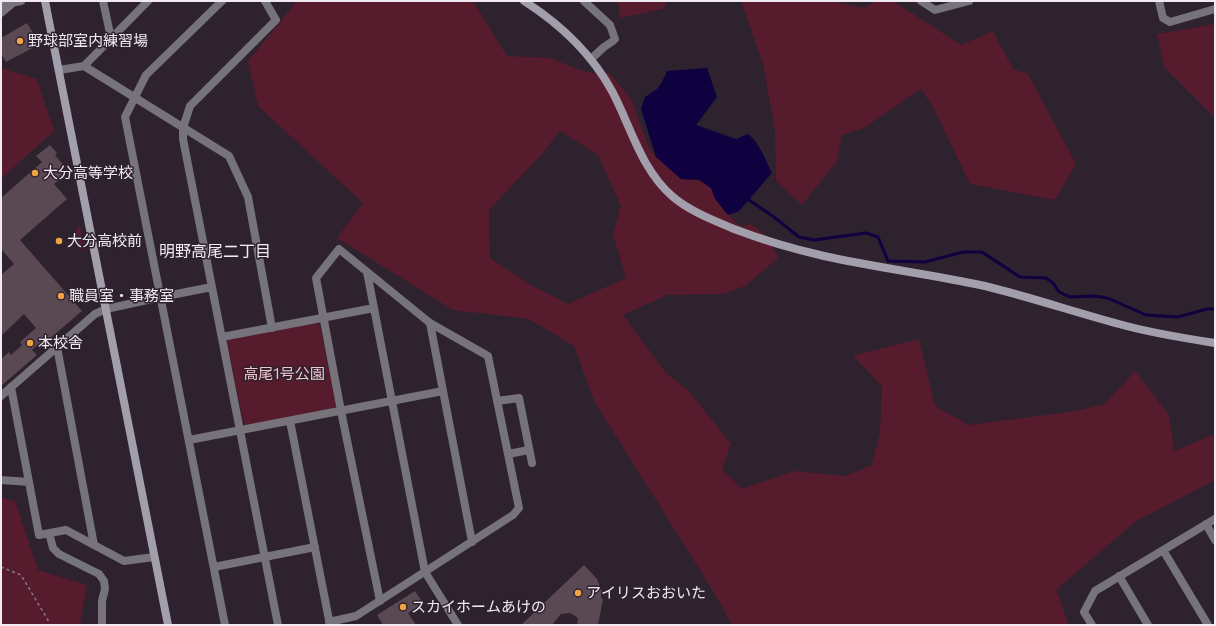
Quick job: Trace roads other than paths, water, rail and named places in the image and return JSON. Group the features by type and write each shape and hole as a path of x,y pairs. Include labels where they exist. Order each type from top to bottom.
{"street":[{"path":"46,1 168,625"},
{"path":"103,1 111,38"},
{"path":"59,70 84,66 148,1"},
{"path":"222,1 146,75 125,117 225,625"},
{"path":"264,1 276,20 190,106 183,128 182,139 278,625"},
{"path":"524,1 562,29 591,59 612,92 653,176 674,198 687,207 710,219 753,236 800,250 984,286 1120,325 1149,332 1215,343"},
{"path":"584,1 610,25 614,39 591,59"},
{"path":"921,1 935,10 964,2"},
{"path":"1159,1 1163,18 1170,22 1215,9"},
{"path":"1,5 18,2"},
{"path":"1,13 18,2"},
{"path":"84,66 229,156 248,197 272,328"},
{"path":"290,421 330,624 356,616 380,601 514,515 518,508 488,356 430,324 339,250 316,278 341,411 380,601"},
{"path":"367,272 425,572 458,625"},
{"path":"1,396 95,314 106,309 212,287"},
{"path":"222,337 374,308"},
{"path":"430,324 472,542"},
{"path":"57,347 94,545"},
{"path":"11,388 39,535 66,530 124,561 154,557"},
{"path":"189,440 443,391"},
{"path":"497,401 519,398 532,463"},
{"path":"508,454 529,450"},
{"path":"1,480 29,482"},
{"path":"1092,625 1084,612 1095,591 1215,519"},
{"path":"1206,524 1215,540"},
{"path":"49,533 53,548 58,554 99,574 104,581 105,589 102,601 102,625"},
{"path":"214,567 315,547"},
{"path":"1163,550 1208,625"},
{"path":"1118,576 1148,625"}],"waterway":[{"path":"746,198 774,217 799,237 814,240 866,233 878,237 888,261 925,262 963,252 982,252 1020,277 1046,278 1053,283 1059,292 1070,297 1102,297 1146,315 1178,317 1207,309 1215,309"}],"place":[{"name":"野球部室内練習場","path":"20,41"},
{"name":"大分高等学校","path":"35,173"},
{"name":"大分高校前","path":"59,241"},
{"name":"職員室・事務室","path":"61,296"},
{"name":"本校舎","path":"30,343"},
{"name":"アイリスおおいた","path":"578,593"},
{"name":"スカイホームあけの","path":"403,607"}],"district":[{"name":"明野高尾二丁目","path":"215,252"}],"park label":[{"name":"高尾1号公園","path":"284,374"}]}
